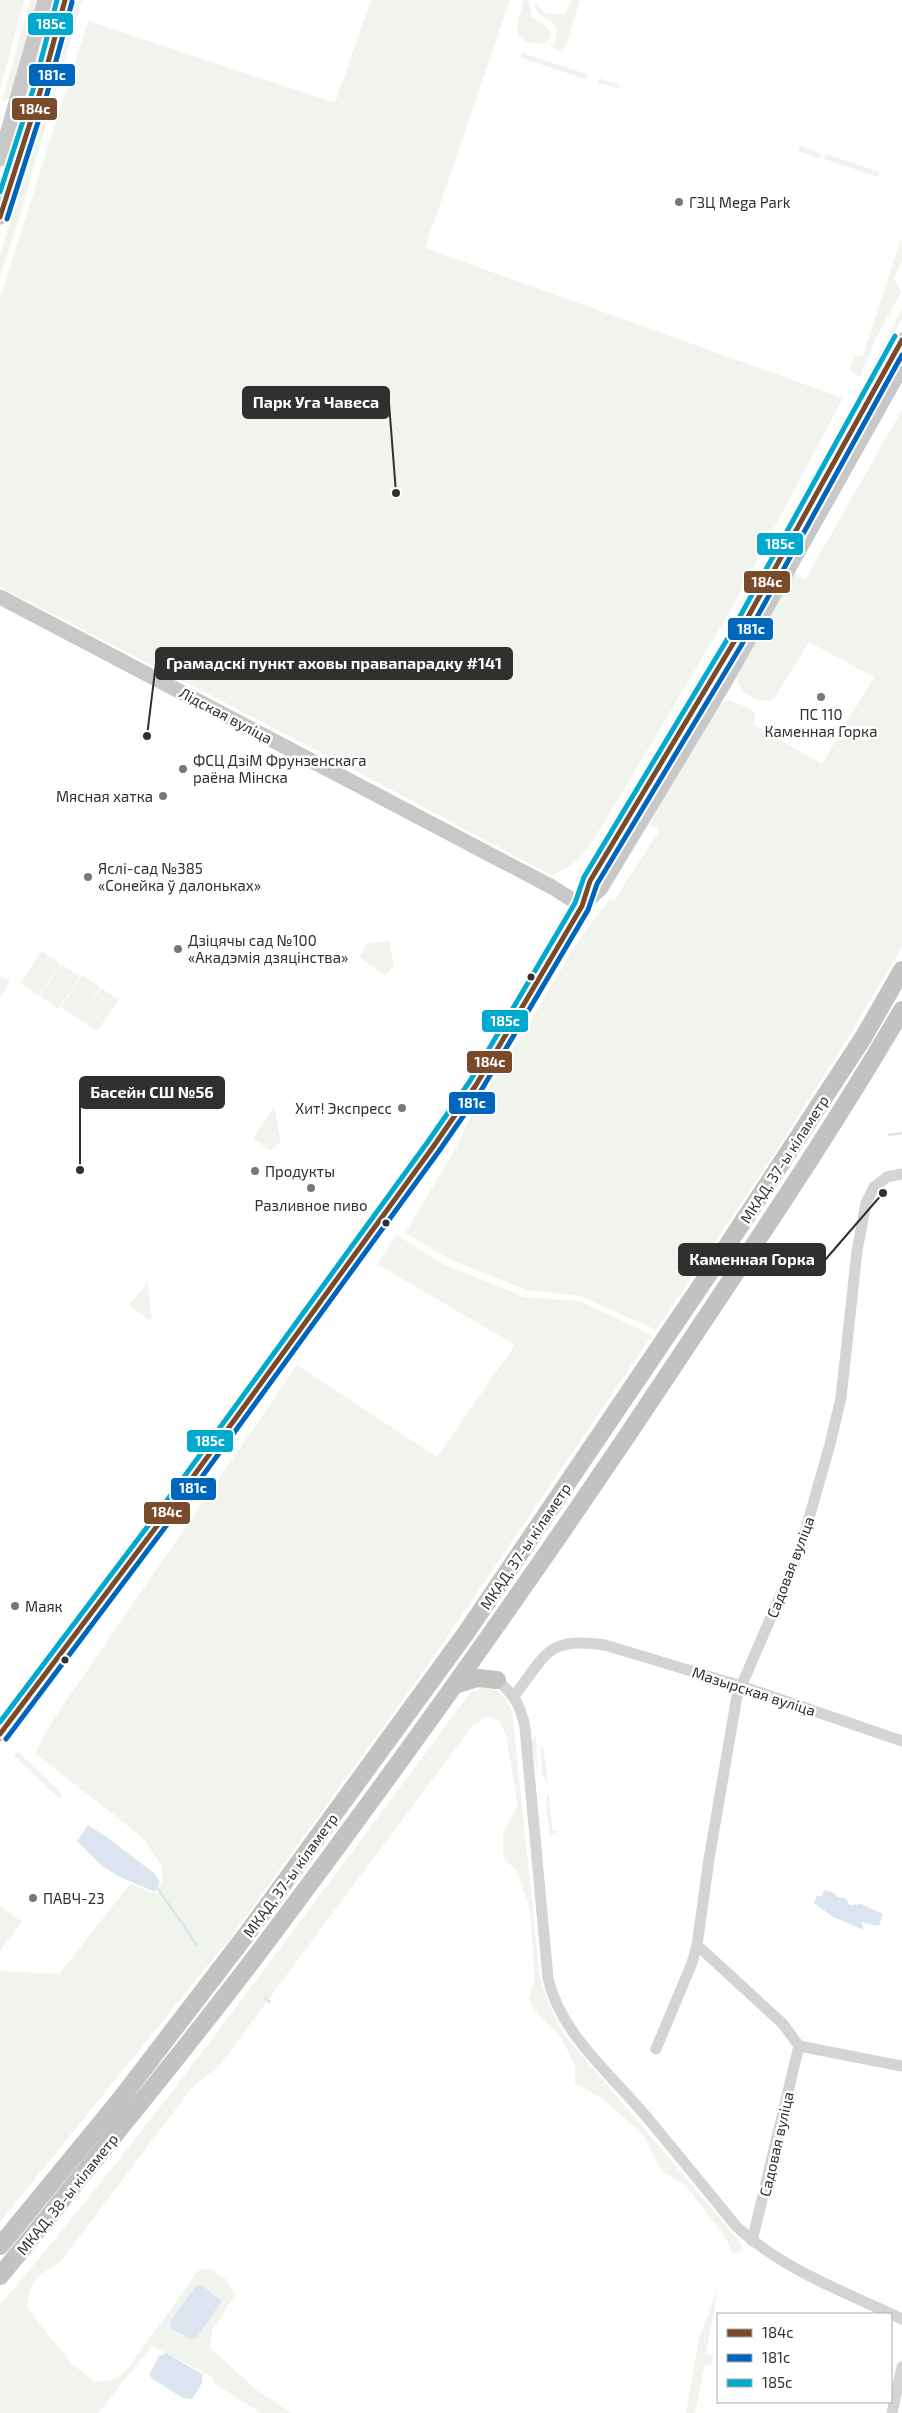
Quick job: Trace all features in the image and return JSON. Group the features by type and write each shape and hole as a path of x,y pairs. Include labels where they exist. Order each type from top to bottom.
{"highway":[{"name":"МКАД, 37-ы кіламетр","path":"119,2101 246,1935 466,1633 717,1262 863,1038 902,970"},
{"name":"МКАД, 37-ы кіламетр","path":"134,2112 266,1942 484,1644 726,1287 827,1132 902,1010"},
{"path":"484,1644 486,1665 497,1680"},
{"path":"455,1685 478,1678 497,1680"},
{"name":"МКАД, 38-ы кіламетр","path":"0,2246 119,2101"},
{"name":"МКАД, 38-ы кіламетр","path":"0,2276 134,2112"}],"main road":[{"path":"0,159 45,0"},
{"path":"0,217 40,92 65,0"},
{"path":"2,1725 163,1518 433,1148 476,1085 582,906 590,881 734,642 902,340"},
{"path":"582,906 601,888 722,687 902,368"},
{"name":"Лідская вуліца","path":"0,597 552,887 582,906"}],"street":[{"name":"Садовая вуліца","path":"656,2049 692,1963 697,1945 732,1717 741,1686 800,1550 816,1498 840,1398 857,1251 866,1202 874,1187 887,1177 902,1174"},
{"name":"Мазырская вуліца","path":"514,1696 549,1651 561,1644 585,1642 605,1645 741,1686 902,1741"},
{"path":"497,1680 514,1696 521,1709 525,1728 548,1978 554,2001 571,2030 643,2113 736,2226 752,2241 782,2261 890,2313"},
{"path":"697,1945 783,2024 799,2046 902,2066"},
{"name":"Садовая вуліца","path":"752,2241 799,2046"},
{"path":"892,2413 902,2367"}],"shaded area":[{"path":"0,0 24,0 0,89"},
{"path":"30,0 37,0 15,83 10,98 2,102"},
{"path":"74,0 82,0 20,215 0,277 0,255 34,144"},
{"path":"371,0 510,0 425,248 843,398 728,615 605,821 578,860 552,876 336,760 0,587 0,298 88,21 335,103"},
{"path":"524,0 528,0 532,17 549,29 551,36 545,43 533,43 525,41 520,37 518,25"},
{"path":"573,0 580,0 562,52 553,48 556,37 554,24 541,15 534,2 546,14 564,14"},
{"path":"522,53 587,74 585,79 521,58"},
{"path":"599,78 620,85 619,89 598,83"},
{"path":"800,146 821,153 819,158 798,151"},
{"path":"826,154 880,172 878,177 824,159"},
{"path":"901,238 902,260 894,279 901,292 876,338 860,377 850,371 851,364 855,357 863,356"},
{"path":"902,309 902,318 875,370 867,376"},
{"path":"902,410 902,947 844,1044 772,1157 656,1330 581,1296 527,1290 451,1260 405,1233 457,1146 474,1108 526,1028 578,941 610,899 614,900 660,830 650,825 662,797 718,705 728,700 748,707 755,713 753,725 822,764 874,677 809,642 774,699 767,701 754,699 748,695 739,685 737,672 794,572 805,580"},
{"path":"389,941 394,965 386,976 359,957 367,944"},
{"path":"42,951 60,964 39,996 20,983"},
{"path":"61,964 80,977 58,1009 40,996"},
{"path":"0,975 10,981 0,996"},
{"path":"82,975 100,987 79,1019 61,1007"},
{"path":"101,988 119,1000 97,1031 79,1019"},
{"path":"274,1107 281,1141 270,1151 253,1138"},
{"path":"397,1235 443,1264 524,1297 579,1301 652,1335 432,1659 231,1937 0,2222 0,1971 59,1974 130,1884 157,1894 163,1877 161,1865 143,1838 35,1753 53,1720 297,1365 437,1457 515,1345 377,1264"},
{"path":"148,1282 152,1322 129,1305"},
{"path":"485,1687 502,1694 512,1711 540,1978 550,2007 563,2033 741,2243 743,2250 733,2254 724,2235 686,2186 662,2171 643,2135 603,2099 575,2083 575,2066 561,2037 532,2007 529,1999 535,1979 530,1910 518,1872 503,1858 503,1833 518,1806 506,1735 500,1721 487,1716 472,1726 219,2066 192,2088 60,2262 40,2276 32,2285 28,2298 27,2308 72,2364 95,2382 113,2380 125,2372 199,2270 208,2268 226,2279 235,2295 213,2329 209,2347 259,2392 292,2413 261,2413 215,2384 211,2376 152,2346 98,2413 0,2413 0,2305 62,2231 181,2080 470,1693"},
{"path":"536,1735 538,1771 531,1743"},
{"path":"543,1744 548,1785 542,1774 540,1748"},
{"path":"17,1751 62,1794 60,1799 14,1756"},
{"path":"548,1791 553,1831 559,1831 550,1835 546,1806"},
{"path":"88,1825 155,1874 160,1882 155,1892 116,1875 101,1865 77,1841"},
{"path":"824,1890 834,1893 838,1897 845,1898 850,1905 861,1904 883,1914 879,1926 861,1922 864,1930 833,1917 814,1903 817,1896 822,1896"},
{"path":"0,1906 22,1922 0,1951"},
{"path":"200,2285 220,2299 221,2302 197,2337 191,2340 171,2328 170,2321 196,2286"},
{"path":"718,2289 706,2354 713,2355 711,2365 705,2365 695,2413 686,2413 699,2338"},
{"path":"166,2353 202,2374 202,2383 192,2399 183,2398 151,2378 150,2373 159,2356"}],"waterway":[{"path":"889,1135 902,1133"},
{"path":"158,1889 197,1945"},
{"path":"265,1998 270,2002"}],"transit line":[{"name":"185с","path":"0,192 33,90 57,0"},
{"name":"184с","path":"0,217 40,92 65,0"},
{"name":"181с","path":"7,219 47,94 72,2"},
{"name":"185с","path":"0,1722 157,1514 470,1081 575,903 584,877 728,638 895,336"},
{"name":"184с","path":"0,1734 163,1518 476,1085 582,906 590,881 734,642 902,340"},
{"name":"181с","path":"6,1739 169,1522 482,1089 588,910 597,884 741,646 902,355"}],"place":[{"name":"ГЗЦ Mega Park","path":"679,202"},
{"name":"Парк Уга Чавеса","path":"396,493"},
{"name":"ПС 110 Каменная Горка","path":"821,697"},
{"name":"Грамадскі пункт аховы правапарадку #141","path":"147,736"},
{"name":"ФСЦ ДзіМ Фрунзенскага раёна Мінска","path":"183,769"},
{"name":"Мясная хатка","path":"163,796"},
{"name":"Яслі-сад №385 «Сонейка ў далоньках»","path":"88,877"},
{"name":"Дзіцячы сад №100 «Акадэмія дзяцінства»","path":"178,949"},
{"name":"Хит! Экспресс","path":"402,1108"},
{"name":"Басейн СШ №56","path":"80,1170"},
{"name":"Продукты","path":"255,1171"},
{"name":"Разливное пиво","path":"311,1188"},
{"name":"Каменная Горка","path":"883,1193"},
{"name":"Маяк","path":"15,1606"},
{"name":"ПАВЧ-23","path":"33,1898"}]}
